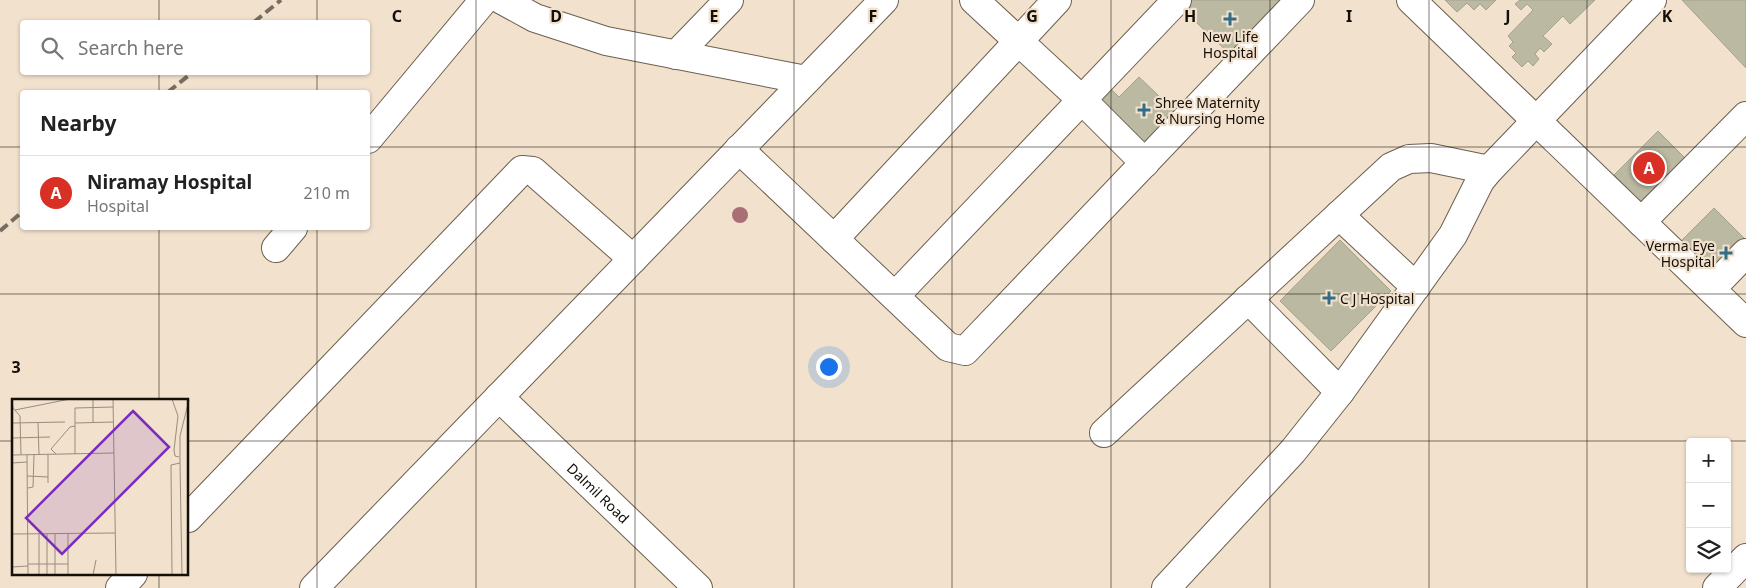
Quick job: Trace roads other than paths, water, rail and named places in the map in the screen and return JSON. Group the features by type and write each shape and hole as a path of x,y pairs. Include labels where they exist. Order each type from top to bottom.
{"street":[{"path":"370,137 484,0"},
{"path":"502,0 535,18 564,30 606,42 806,80"},
{"path":"676,54 729,0"},
{"path":"314,588 884,0"},
{"path":"974,0 1082,100 1145,164"},
{"path":"834,239 1057,0"},
{"path":"894,296 1177,0"},
{"path":"739,150 948,347 965,351 1300,0"},
{"path":"1411,0 1746,323"},
{"path":"1166,588 1293,451 1340,392 1458,228 1480,181 1488,170 1652,0"},
{"path":"1641,222 1746,116"},
{"path":"1104,433 1391,167 1409,159 1431,158 1488,170"},
{"path":"189,517 522,170 533,171 633,259"},
{"path":"1339,214 1416,287"},
{"path":"1711,289 1746,252"},
{"path":"1248,299 1340,392"},
{"name":"Dalmil Road","path":"499,397 698,588"},
{"path":"1717,588 1746,558"},
{"path":"120,588 131,576"}],"railway":[{"path":"256,20 281,0"},
{"path":"170,90 189,75"},
{"path":"0,231 20,214"}],"place":[{"name":"New Life Hospital","path":"1230,19"},
{"name":"Shree Maternity & Nursing Home","path":"1144,110"},
{"name":"Niramay Hospital","path":"1649,168"},
{"name":"Verma Eye Hospital","path":"1726,253"},
{"name":"C J Hospital","path":"1329,298"}]}
